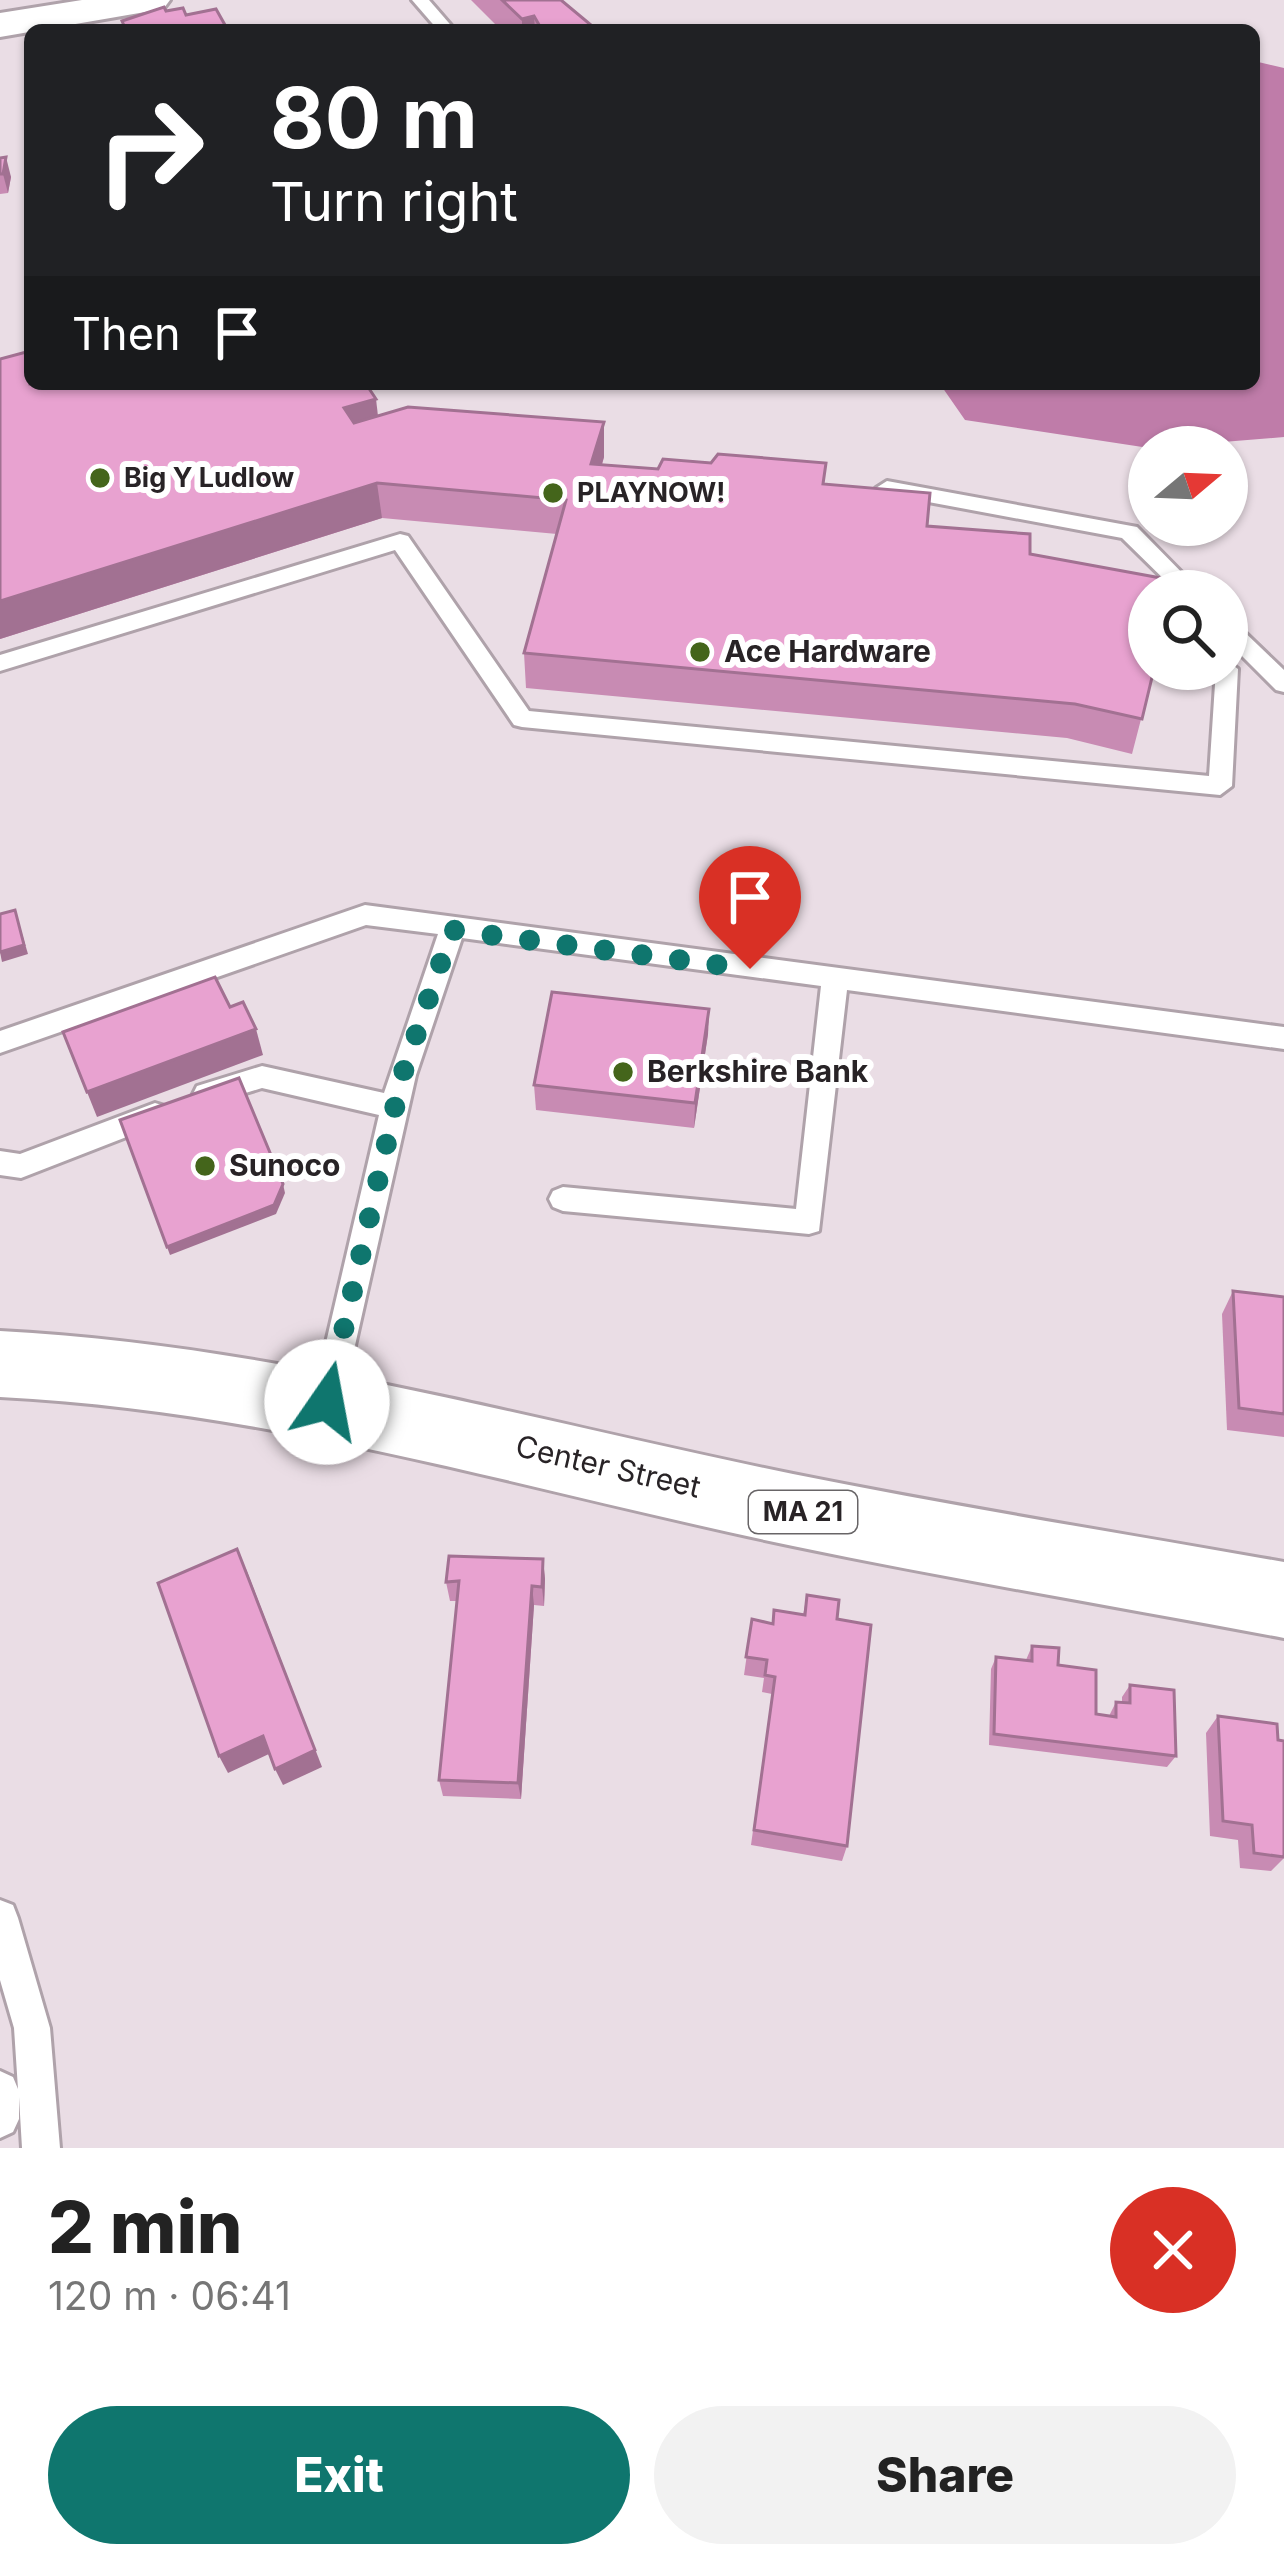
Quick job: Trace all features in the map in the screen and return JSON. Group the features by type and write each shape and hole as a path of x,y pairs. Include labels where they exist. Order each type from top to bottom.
{"main road":[{"name":"Center Street","path":"0,1364 99,1369 327,1402 794,1510 1284,1600"}],"street":[{"path":"0,25 151,0"}],"lane":[{"path":"420,0 442,24"},
{"path":"886,488 1129,532 1168,570"},
{"path":"0,663 400,541 522,719 1220,786 1226,690"},
{"path":"1248,649 1284,684"},
{"path":"0,1042 365,915 1284,1038"},
{"path":"327,1402 395,1107 452,930"},
{"path":"562,1199 809,1222 836,981"},
{"path":"0,1163 21,1166 262,1077 395,1107"},
{"path":"0,1918 32,2028 40,2148"},
{"path":"0,2090 0,2119"}],"shaded area":[{"path":"1260,62 1284,68 1284,437 1248,440 1248,426 1128,426 1128,445 965,420 944,390 1260,390"}],"building":[{"path":"502,0 561,0 590,24 539,24 534,16 522,19"},
{"path":"164,7 166,11 183,8 186,15 216,9 224,24 123,24"},
{"path":"24,353 24,390 370,390 376,399 344,408 354,423 408,407 604,422 591,464 658,469 663,459 711,463 718,454 826,463 823,484 930,493 927,526 1030,534 1030,554 1128,572 1128,690 1149,690 1142,719 1075,704 524,653 566,500 377,483 0,601 0,359"},
{"path":"15,910 24,945 0,952 0,914"},
{"path":"215,977 230,1007 243,1002 256,1029 87,1092 63,1032"},
{"name":"Berkshire Bank","path":"552,992 709,1009 695,1103 534,1085"},
{"path":"239,1078 283,1184 274,1205 167,1247 120,1120"},
{"path":"1233,1291 1284,1297 1284,1414 1239,1408"},
{"path":"237,1549 315,1750 275,1769 263,1736 219,1756 158,1583"},
{"path":"449,1556 543,1559 542,1587 532,1586 518,1783 439,1780 459,1581 446,1582"},
{"path":"807,1595 839,1600 837,1619 871,1625 847,1846 754,1830 775,1677 765,1675 767,1660 746,1657 752,1619 773,1624 774,1610 805,1615"},
{"path":"1032,1646 1059,1648 1058,1665 1096,1670 1096,1714 1116,1717 1116,1702 1130,1703 1130,1685 1174,1690 1176,1756 994,1734 996,1657 1032,1661"},
{"path":"1218,1716 1277,1724 1278,1740 1284,1741 1284,1857 1254,1853 1252,1825 1223,1821"}],"place":[{"name":"Big Y Ludlow","path":"100,478"},
{"name":"PLAYNOW!","path":"553,493"},
{"name":"Ace Hardware","path":"700,652"},
{"name":"Berkshire Bank","path":"623,1072"},
{"name":"Sunoco","path":"205,1166"}],"route":[{"path":"327,1402 402,1076 452,930 750,969"}]}
